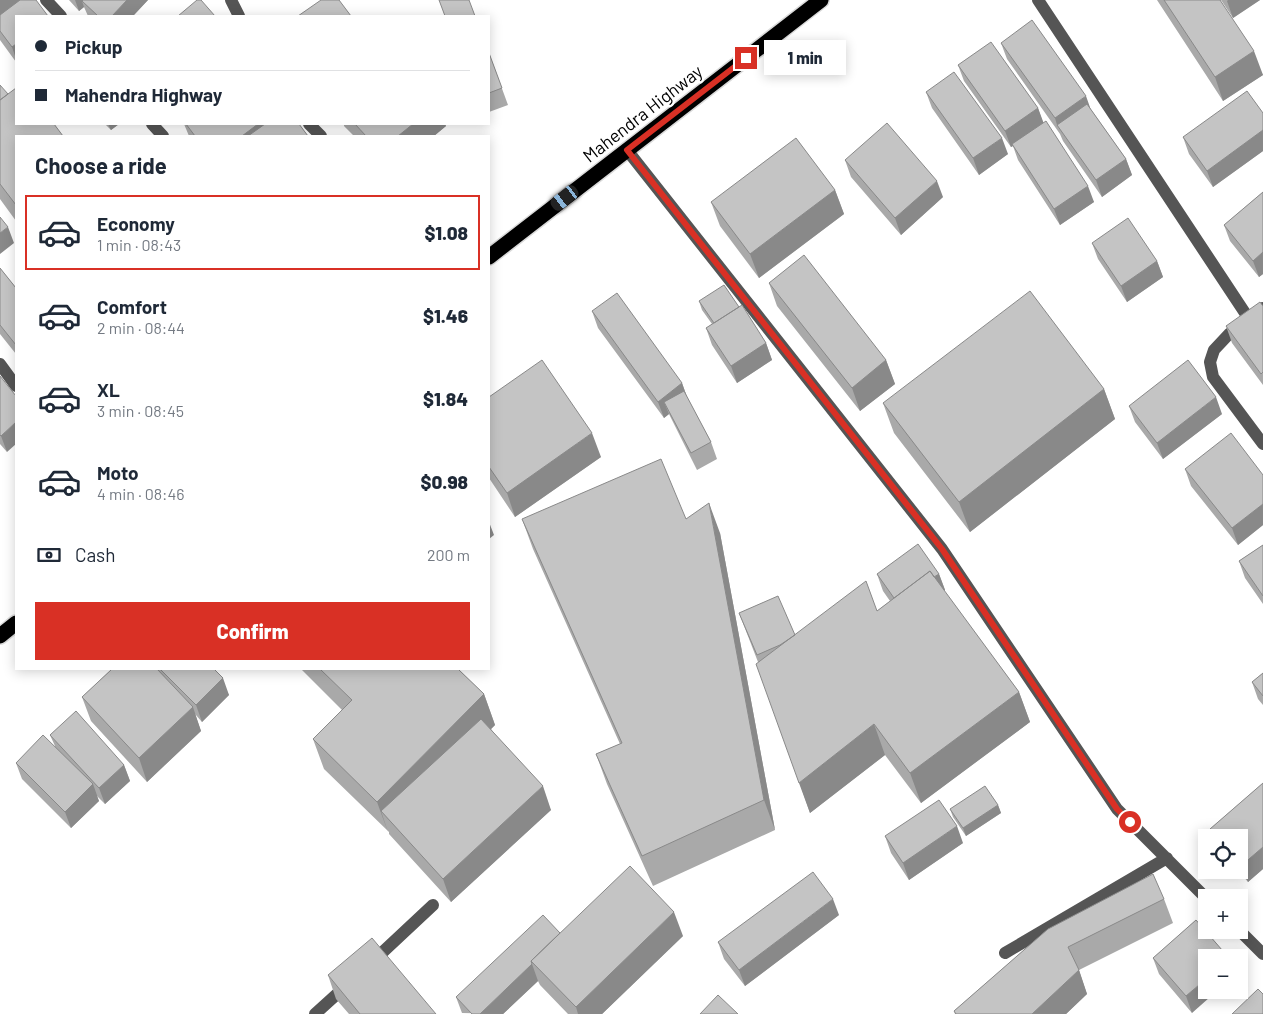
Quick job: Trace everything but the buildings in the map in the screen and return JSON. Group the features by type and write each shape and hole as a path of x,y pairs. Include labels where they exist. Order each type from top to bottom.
{"highway":[{"name":"Mahendra Highway","path":"490,256 821,0"},
{"path":"0,636 15,624"}],"street":[{"path":"46,0 60,15"},
{"path":"231,0 238,15"},
{"path":"1038,0 1249,319"},
{"path":"153,125 162,135"},
{"path":"310,125 320,135"},
{"path":"627,150 942,549 1117,809 1198,890"},
{"path":"1263,308 1229,334 1214,350 1210,362 1213,377 1263,444"},
{"path":"0,364 15,385"},
{"path":"1005,952 1167,858"},
{"path":"315,1014 433,905"},
{"path":"1248,939 1263,954"}],"route":[{"path":"746,58 627,150 942,549 1117,809 1130,822"}]}
